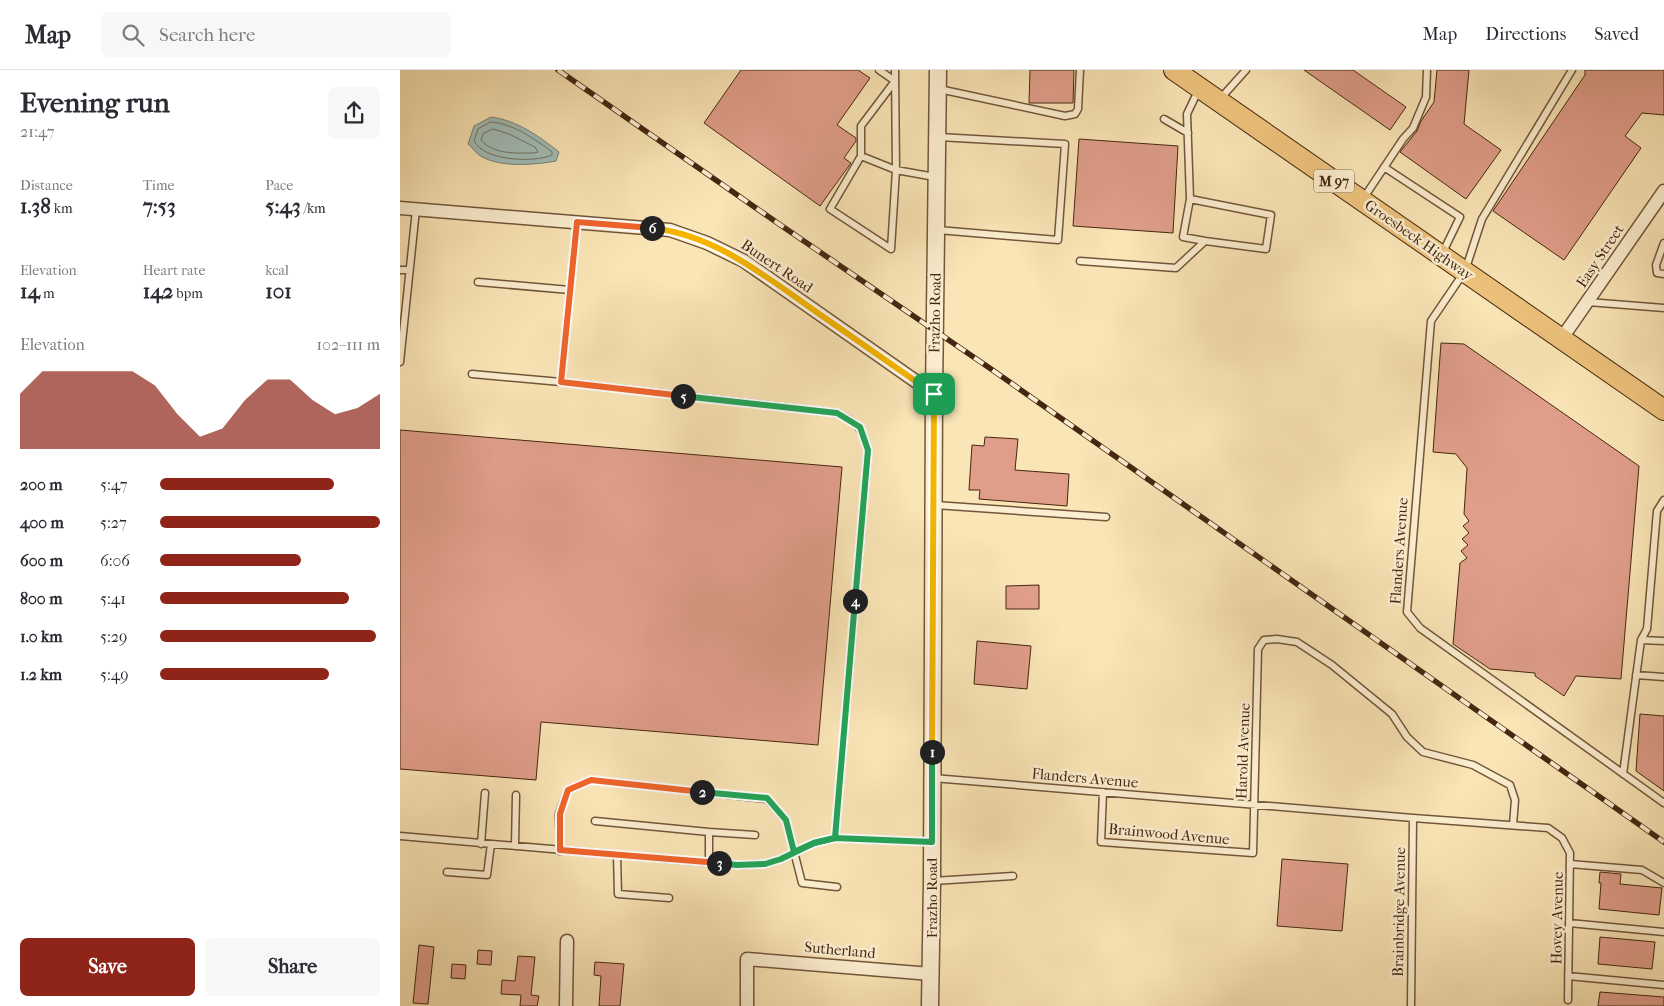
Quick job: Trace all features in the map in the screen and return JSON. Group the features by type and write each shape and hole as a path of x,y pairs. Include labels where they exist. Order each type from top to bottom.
{"main road":[{"name":"Groesbeck Highway","path":"1174,70 1664,410"}],"street":[{"name":"Frazho Road","path":"930,1006 938,70"},
{"name":"Easy Street","path":"1562,338 1664,191"},
{"name":"Bunert Road","path":"400,208 670,230 722,249 744,261 934,394"},
{"path":"566,1006 567,941"},
{"name":"Sutherland","path":"746,1006 747,959 931,974"}],"lane":[{"path":"879,70 895,81"},
{"path":"895,70 896,170 892,250 830,209 861,156 861,126 895,81"},
{"path":"938,88 1065,116 1075,114 1078,109 1080,70"},
{"path":"1219,101 1246,70"},
{"path":"1362,200 1413,128 1426,97 1427,70"},
{"name":"Flanders Avenue","path":"1572,70 1482,219 1465,271 1431,321 1407,612 1420,628 1664,803"},
{"path":"1190,199 1271,216 1266,249 1183,238 1190,199 1187,114 1199,87"},
{"path":"1164,118 1188,133"},
{"path":"936,230 1058,240 1065,144 937,137"},
{"path":"861,156 896,170 936,178"},
{"path":"1384,167 1460,217 1441,255"},
{"path":"400,362 408,270 416,210"},
{"path":"561,382 577,222"},
{"path":"1080,261 1176,268 1205,241"},
{"path":"1664,243 1656,264 1658,273 1664,274"},
{"path":"400,270 408,270"},
{"path":"478,282 570,290"},
{"path":"1588,302 1664,308"},
{"path":"472,374 561,382 837,413 860,427 868,450 835,838"},
{"path":"1623,774 1641,640 1647,629 1658,511 1664,500"},
{"path":"934,505 1106,517"},
{"name":"Harold Avenue","path":"1253,854 1258,649 1264,640 1277,639 1297,642 1332,666 1392,714 1407,737 1422,752 1472,765 1510,785 1515,800 1513,825"},
{"path":"1641,640 1664,642"},
{"path":"1636,675 1664,677"},
{"name":"Flanders Avenue","path":"932,778 1548,828 1562,838"},
{"path":"560,850 560,814 568,790 591,780 767,798 786,820 802,883 837,887"},
{"name":"Brainwood Avenue","path":"1103,792 1101,842 1253,854"},
{"path":"481,844 485,793"},
{"path":"515,846 516,795"},
{"name":"Brainbridge Avenue","path":"1410,1006 1413,818"},
{"path":"595,821 755,835"},
{"path":"709,832 709,862"},
{"path":"400,836 737,865 765,864 781,859 814,843 835,838 932,842"},
{"name":"Hovey Avenue","path":"1562,838 1570,853 1568,1000"},
{"path":"447,872 487,875 491,844"},
{"path":"617,855 618,894 669,898"},
{"path":"1570,864 1642,870 1664,882"},
{"path":"932,881 1013,876"},
{"path":"1569,923 1664,932"},
{"path":"1568,976 1664,985"}],"water":[{"path":"491,117 509,121 543,140 559,152 556,161 537,164 506,164 479,155 468,144 474,126"}],"building":[{"path":"741,70 858,70 870,78 837,125 856,138 856,141 844,158 851,163 820,206 704,123"},
{"path":"1030,70 1074,70 1073,103 1029,103"},
{"path":"1304,70 1353,70 1406,107 1390,130"},
{"path":"1437,70 1469,70 1464,124 1501,150 1466,199 1400,152 1417,131 1421,121 1434,102"},
{"path":"1585,70 1664,70 1664,115 1642,113 1625,136 1641,148 1564,260 1493,211 1585,75"},
{"path":"1079,139 1178,146 1173,233 1073,226"},
{"path":"1441,343 1464,344 1639,466 1621,679 1576,676 1564,696 1535,676 1535,673 1490,669 1453,644 1460,563 1467,558 1461,551 1468,545 1462,539 1469,533 1463,526 1469,521 1464,514 1467,468 1456,454 1433,452"},
{"path":"400,430 842,467 818,745 541,722 536,780 400,769"},
{"path":"985,437 1018,439 1015,470 1069,474 1067,506 979,499 980,490 969,490 972,445 984,446"},
{"path":"1039,585 1039,609 1006,609 1006,586"},
{"path":"977,641 1031,646 1027,689 974,684"},
{"path":"1640,714 1664,716 1664,791 1636,771"},
{"path":"1282,859 1348,864 1342,931 1277,926"},
{"path":"1600,872 1621,874 1620,884 1662,888 1659,915 1599,909"},
{"path":"1600,937 1655,942 1652,969 1598,964"},
{"path":"419,945 434,947 428,1004 413,1003"},
{"path":"478,950 492,951 491,965 477,964"},
{"path":"518,956 535,957 531,995 539,996 537,1006 520,1006 521,995 501,994 502,980 515,981"},
{"path":"595,962 624,964 620,1006 599,1006 601,976 594,975"},
{"path":"452,964 466,965 465,979 451,978"},
{"path":"1600,992 1664,997 1664,1006 1598,1006"}],"railway":[{"path":"558,70 991,369 1664,842"}],"route":[{"path":"934,394 744,261 722,249 670,230 577,222 561,382 837,413 860,427 868,450 835,838 814,843 781,859 765,864 737,865 560,850 560,814 568,790 591,780 767,798 786,820 794,852 814,843 835,838 932,842 934,394"}]}
